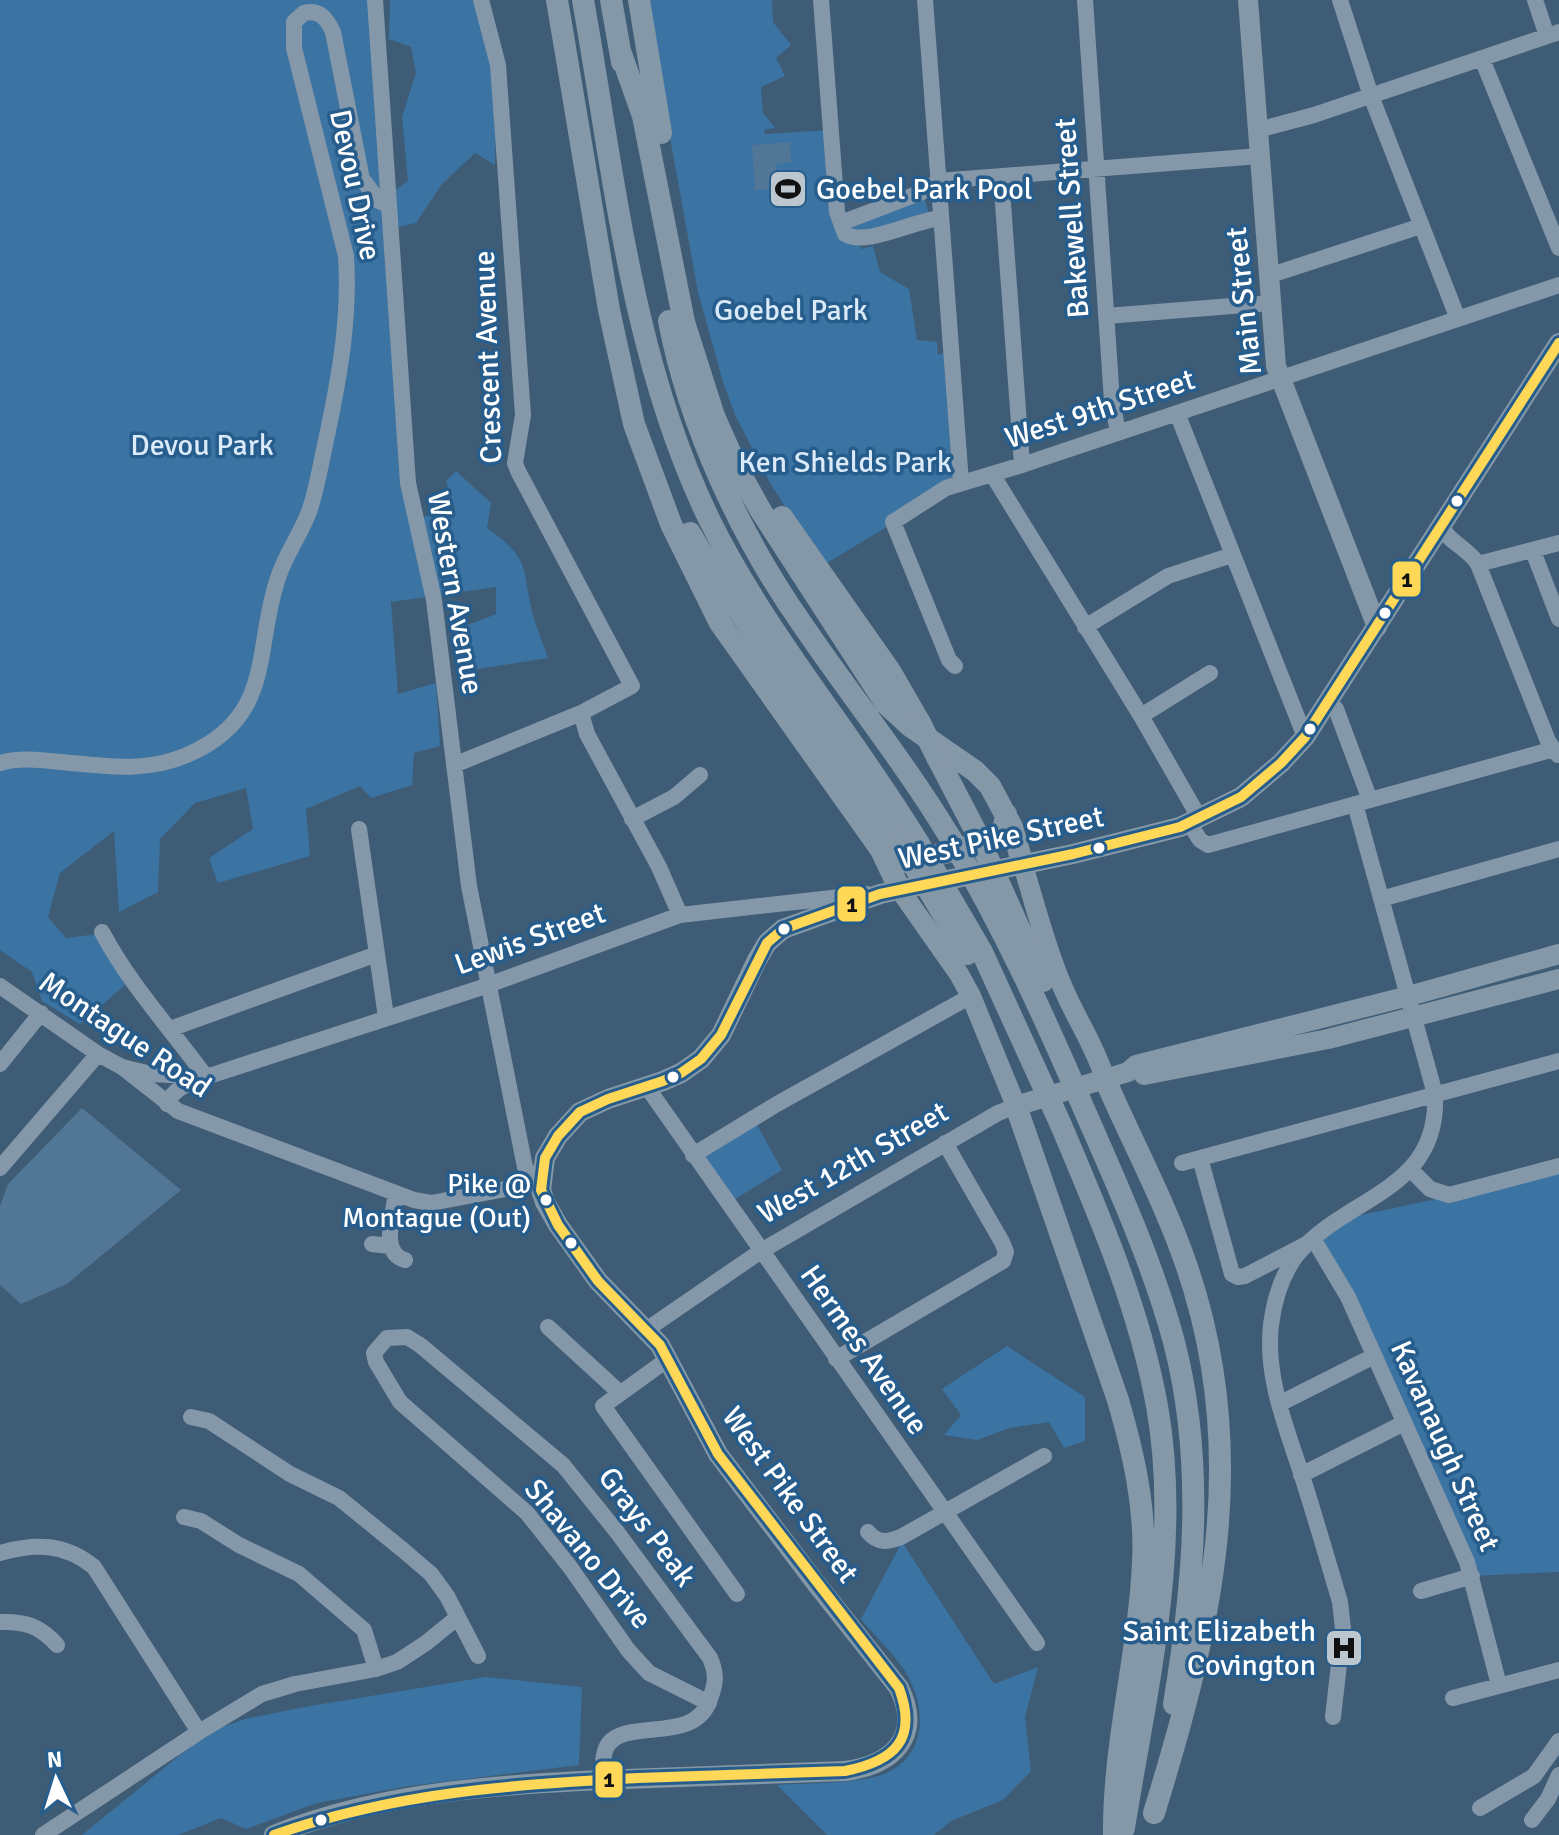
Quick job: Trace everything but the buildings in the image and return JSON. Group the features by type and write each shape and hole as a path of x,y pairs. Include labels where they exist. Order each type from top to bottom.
{"highway":[{"path":"555,0 622,370 675,501 723,586 856,776 900,845 1043,1084 1102,1222 1130,1299 1147,1356 1162,1442 1165,1532 1159,1602 1123,1835"},
{"path":"583,0 633,286 651,367 688,472 724,548 723,586"},
{"path":"611,0 670,328 721,480 763,563 800,622 893,750 951,839 1036,996 1090,1114"},
{"path":"639,0 692,299 709,360 745,450 776,507 791,543"},
{"path":"620,51 643,116 684,322 700,376 737,468 831,603 886,704 910,726 975,771 990,786 1006,814 1023,865"},
{"path":"831,603 890,671 976,832 1036,964 1167,1319 1180,1370 1192,1446 1194,1508 1192,1575 1185,1634 1153,1824"},
{"path":"900,845 892,862 903,865 991,840 1004,827 1006,814"},
{"path":"890,892 900,845"},
{"path":"1105,1079 1160,1198 1188,1269 1209,1345 1219,1417 1221,1495 1210,1594 1183,1721 1153,1824"},
{"path":"1016,1106 1118,1400 1131,1445 1139,1492 1144,1560 1113,1796 1114,1835"}],"main road":[{"name":"Main Street","path":"1248,0 1276,366 1377,627"},
{"name":"West Pike Street","path":"274,1835 357,1807 389,1801 534,1783 867,1768 890,1756 906,1733 906,1706 899,1688 718,1454 695,1416 668,1359 646,1330 598,1281 558,1225 545,1202 542,1182 545,1158 567,1123 588,1107 681,1073 711,1048 721,1035 767,943 783,929 890,892 1156,835 1195,821 1237,800 1260,783 1305,737 1559,343"},
{"path":"1023,865 1062,985 1099,1058 1105,1079"},
{"path":"890,892 951,963 971,996 1016,1106"},
{"path":"1128,1072 1136,1065 1409,996 1559,954"},
{"path":"1128,1072 1140,1076 1328,1039 1559,979"},
{"name":"West 12th Street","path":"1016,1106 1128,1072"}],"street":[{"name":"Western Avenue","path":"375,0 406,467 434,600 469,886 525,1167 531,1176 542,1182"},
{"name":"Crescent Avenue","path":"481,0 496,54 502,111 523,415 515,463 632,686 581,713"},
{"path":"821,0 837,212 845,234 858,239 941,218"},
{"path":"925,0 961,482"},
{"name":"Bakewell Street","path":"1085,0 1112,401 1118,432"},
{"path":"1340,0 1371,96 1458,319"},
{"path":"1258,130 1276,128 1553,34 1535,0"},
{"name":"Devou Drive","path":"0,763 37,759 117,767 149,766 172,760 198,749 224,731 248,701 258,680 278,576 302,528 316,488 345,343 346,256 294,48 294,22 304,13 316,12 326,18 333,32 362,179 379,201 388,205"},
{"path":"1482,59 1559,248"},
{"path":"841,223 922,192 938,181 1260,156"},
{"path":"1001,176 1022,465"},
{"path":"1268,276 1421,226"},
{"name":"West 9th Street","path":"955,666 949,660 893,522 946,488 1559,285"},
{"path":"1106,316 1270,303"},
{"path":"1177,413 1305,737"},
{"path":"992,474 1141,716 1195,821 1200,840 1208,845 1556,752 1478,564 1473,555 1446,537 1441,526"},
{"path":"1478,564 1559,543"},
{"path":"1533,551 1559,619"},
{"path":"1085,627 1168,576 1232,555"},
{"path":"1141,716 1210,673"},
{"path":"1327,703 1336,709 1363,802 1381,899 1435,1094 1434,1123 1422,1155 1411,1170 1385,1191 1334,1221 1314,1240 1289,1266 1273,1313 1271,1360 1279,1404 1336,1588 1341,1615 1343,1629 1333,1717"},
{"path":"454,765 581,713 587,734 659,867 680,915"},
{"path":"632,819 674,797 700,775"},
{"path":"359,829 386,1017"},
{"path":"1381,899 1559,849"},
{"name":"Lewis Street","path":"167,1104 171,1094 186,1084 488,985 680,915 890,892"},
{"path":"102,932 148,1004 206,1077"},
{"path":"170,1029 377,954"},
{"name":"Montague Road","path":"0,986 98,1054 122,1067 167,1104 197,1119 396,1193 431,1203 542,1182"},
{"path":"693,1155 777,1104 971,996"},
{"path":"0,1064 41,1013"},
{"path":"0,1168 98,1054"},
{"path":"1182,1163 1559,1061"},
{"name":"Lewis Street","path":"122,1067 151,1074 206,1077"},
{"name":"Hermes Avenue","path":"647,1087 1037,1643"},
{"name":"West 12th Street","path":"646,1330 761,1251 945,1143 1016,1106"},
{"path":"836,1359 1003,1261 1006,1252 1002,1242 945,1143"},
{"path":"1200,1158 1232,1274 1245,1276 1314,1240"},
{"path":"1411,1170 1430,1189 1449,1195 1559,1166"},
{"path":"396,1193 390,1246 395,1255 405,1260"},
{"name":"Kavanaugh Street","path":"1314,1240 1348,1297 1472,1576 1499,1685"},
{"path":"372,1244 390,1246"},
{"path":"548,1327 620,1393"},
{"name":"Grays Peak","path":"374,1353 387,1338 407,1337 563,1465 710,1658 716,1682 709,1703"},
{"name":"Shavano Drive","path":"374,1353 381,1372 400,1402 527,1513 570,1567 628,1650 649,1673 709,1703"},
{"path":"1279,1404 1374,1356"},
{"path":"668,1359 603,1406 737,1594"},
{"path":"191,1417 209,1421 290,1474 339,1498 431,1574 447,1596 478,1656"},
{"path":"1301,1475 1404,1423"},
{"path":"868,1532 873,1538 888,1542 918,1529 1044,1456"},
{"path":"184,1517 201,1521 239,1545 299,1574 364,1630 376,1669"},
{"path":"0,1553 43,1546 68,1550 94,1567 199,1732"},
{"path":"1421,1591 1472,1576"},
{"path":"43,1835 199,1732 273,1689 397,1662 458,1617"},
{"path":"0,1622 29,1623 57,1645"},
{"path":"1453,1698 1559,1670"},
{"path":"604,1780 604,1755 607,1746 616,1739 639,1730 681,1727 696,1722 707,1712 709,1703"},
{"path":"1480,1808 1534,1776 1559,1741"},
{"path":"1532,1820 1548,1799 1559,1775"}],"green space":[{"name":"Devou Park","path":"0,0 375,0 388,195 408,181 402,117 416,73 411,47 389,39 390,0 476,0 492,52 496,97 495,165 475,153 442,184 416,223 389,229 415,519 455,509 446,481 456,471 491,503 487,528 518,557 548,658 464,671 455,630 496,614 496,587 391,602 398,694 436,683 440,746 414,753 412,785 371,798 360,786 306,809 310,856 218,883 209,858 253,829 246,788 195,803 160,839 158,892 119,912 114,831 60,873 48,917 66,938 98,934 125,985 80,1024 42,1001 32,972 0,950"},
{"name":"Goebel Park","path":"645,0 772,0 773,22 791,45 776,58 785,76 761,87 763,113 775,128 764,130 765,134 831,130 844,219 922,192 931,219 858,240 861,249 873,246 880,272 909,289 917,340 937,342 938,355 951,351 961,482 822,566 769,481 736,417 723,382 698,292"},
{"path":"751,1120 782,1170 727,1204 693,1155"},
{"path":"1559,1166 1559,1572 1472,1576 1314,1240 1334,1221 1468,1192"},
{"path":"1007,1346 1085,1397 1085,1441 1064,1448 1049,1422 1010,1428 977,1440 944,1435 961,1415 942,1389"},
{"path":"902,1542 994,1684 1038,1667 1025,1717 1031,1771 1003,1800 951,1821 934,1835 827,1835 777,1785 847,1781 888,1772 902,1763 912,1751 918,1736 920,1721 913,1687 900,1664 861,1619"},
{"path":"486,1677 582,1687 579,1765 409,1786 317,1803 246,1829 221,1818 178,1835 82,1835 208,1732 245,1719 304,1707"}],"shaded area":[{"path":"790,142 791,162 776,164 777,189 755,190 752,145"},
{"path":"82,1108 181,1190 67,1284 21,1304 0,1285 0,1206 8,1184"}],"transit line":[{"name":"1","path":"274,1835 363,1809 454,1793 638,1778 845,1771 877,1761 898,1745 906,1721 899,1688 718,1454 660,1345 598,1281 558,1225 541,1190 545,1158 558,1136 580,1112 663,1081 701,1059 721,1035 767,943 783,929 880,894 1073,854 1180,827 1241,797 1281,763 1305,737 1559,343"}],"place":[{"name":"Goebel Park Pool","path":"788,189"},
{"name":"Pike @ Montague (Out)","path":"546,1200"},
{"name":"Saint Elizabeth Covington","path":"1344,1648"}],"park label":[{"name":"Ken Shields Park","path":"845,462"}]}
